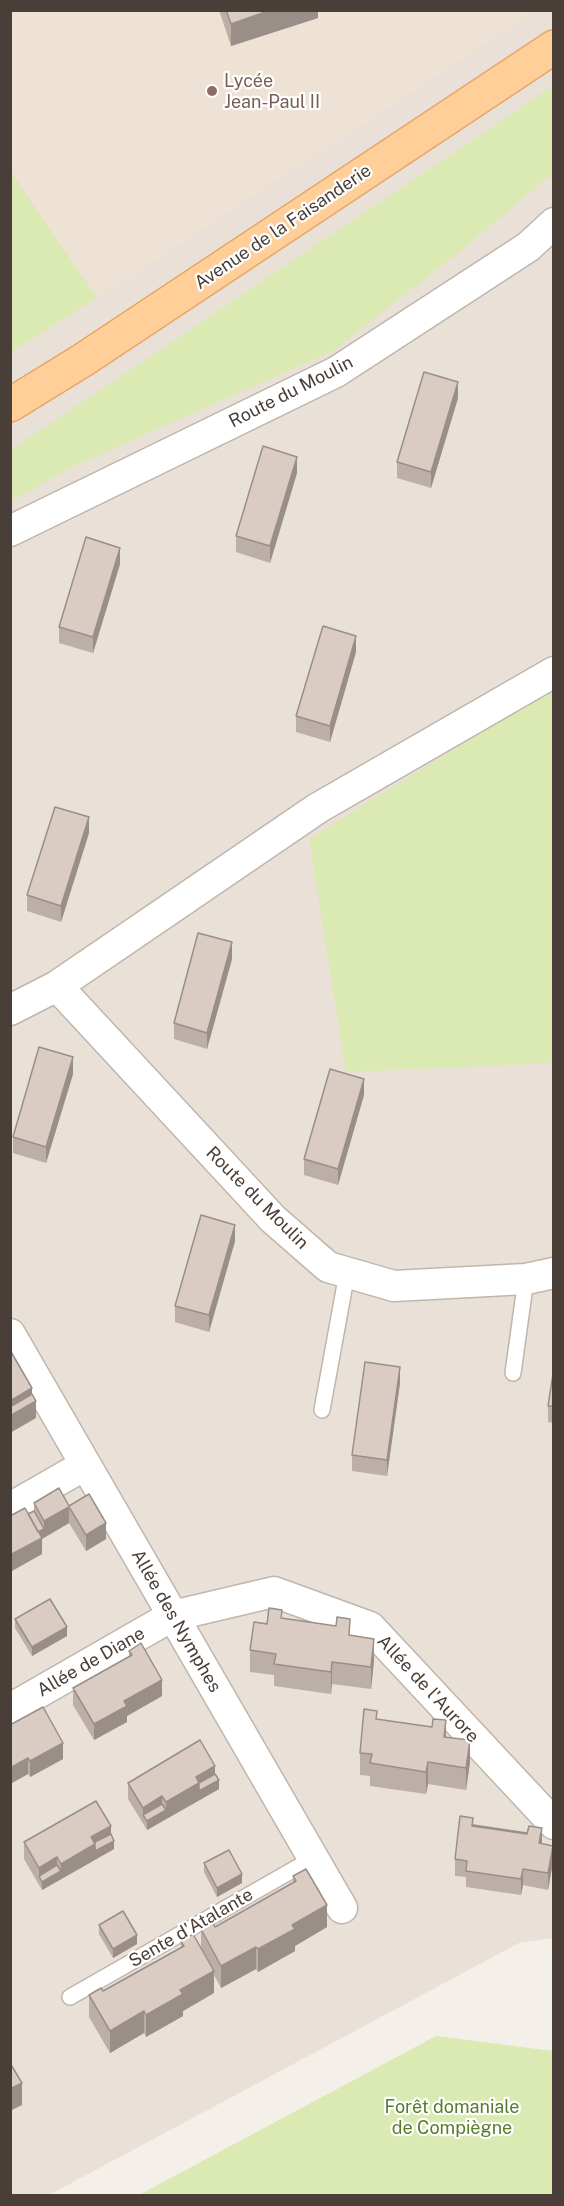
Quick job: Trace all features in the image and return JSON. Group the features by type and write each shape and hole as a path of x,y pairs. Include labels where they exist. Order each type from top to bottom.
{"main road":[{"name":"Avenue de la Faisanderie","path":"10,405 84,360 554,47"}],"street":[{"name":"Route du Moulin","path":"10,531 336,372 528,247 554,223"},
{"path":"10,1010 57,986 318,808 554,672"},
{"name":"Route du Moulin","path":"57,986 273,1219 328,1267 394,1286 540,1276"},
{"name":"Allée des Nymphes","path":"10,1334 342,1908"},
{"path":"10,1508 85,1465"},
{"name":"Allée de l'Aurore","path":"172,1616 274,1592 370,1628 554,1824"},
{"name":"Allée de Diane","path":"10,1709 172,1616"}],"lane":[{"path":"322,1410 347,1273"},
{"path":"513,1372 540,1276"},
{"name":"Sente d'Atalante","path":"70,1997 312,1859"}],"shaded area":[{"name":"Lycée Jean-Paul II","path":"10,11 536,11 97,298 11,171"},
{"path":"11,11 553,11 553,1938 519,1943 49,2195 11,2196"}],"green space":[{"path":"553,86 553,173 454,256 333,351 72,467 11,501 11,450"},
{"path":"10,171 97,298 11,352 10,352"},
{"path":"553,688 553,1063 346,1072 309,839"},
{"name":"Forêt domaniale de Compiègne","path":"436,2036 553,2051 553,2195 139,2195"}],"building":[{"path":"226,10 271,10 231,24"},
{"path":"424,372 458,382 431,472 397,462"},
{"path":"263,446 297,457 270,546 236,536"},
{"path":"86,537 120,548 93,637 59,627"},
{"path":"323,626 356,636 330,726 296,716"},
{"path":"55,807 89,817 61,906 27,895"},
{"path":"198,933 232,942 207,1033 174,1023"},
{"path":"39,1047 73,1057 46,1147 13,1137"},
{"path":"330,1069 364,1079 338,1169 304,1159"},
{"path":"201,1215 235,1225 209,1315 175,1306"},
{"path":"10,1350 32,1388 10,1401"},
{"path":"365,1362 400,1367 387,1460 352,1455"},
{"path":"554,1367 554,1406 548,1406"},
{"path":"32,1394 36,1401 10,1416 10,1407"},
{"path":"59,1488 69,1506 89,1494 106,1523 86,1535 69,1507 44,1521 34,1503"},
{"path":"25,1508 42,1538 10,1555 10,1516"},
{"path":"34,1511 44,1529 38,1532 28,1514"},
{"path":"50,1599 67,1627 32,1647 15,1619"},
{"path":"269,1608 282,1610 281,1618 336,1626 337,1617 350,1619 349,1635 374,1639 371,1667 332,1662 331,1672 274,1664 276,1654 250,1650 254,1622 267,1624"},
{"path":"141,1643 162,1680 124,1701 127,1706 94,1724 73,1688 132,1655 129,1651"},
{"path":"43,1707 63,1743 30,1761 28,1758 10,1768 10,1725"},
{"path":"364,1709 377,1711 376,1719 432,1727 433,1719 446,1720 444,1737 470,1740 466,1768 428,1762 426,1772 370,1763 372,1754 360,1753"},
{"path":"200,1740 215,1766 196,1777 199,1783 166,1802 162,1796 143,1808 128,1783"},
{"path":"215,1774 219,1780 199,1791 199,1783"},
{"path":"96,1801 111,1826 91,1837 95,1844 61,1864 57,1857 39,1868 24,1842"},
{"path":"162,1804 166,1810 147,1821 143,1815"},
{"path":"460,1816 473,1818 472,1826 527,1834 529,1826 542,1828 539,1843 553,1846 548,1873 523,1869 521,1879 466,1871 467,1861 455,1859"},
{"path":"473,1826 527,1833 527,1834"},
{"path":"111,1834 114,1841 95,1851 95,1842"},
{"path":"229,1850 242,1874 217,1888 204,1863"},
{"path":"57,1865 61,1871 42,1882 39,1876"},
{"path":"306,1869 327,1905 292,1925 295,1929 221,1966 201,1929 213,1923 215,1927 296,1881 293,1876"},
{"path":"123,1911 137,1935 113,1949 99,1925"},
{"path":"193,1934 214,1971 180,1990 183,1994 146,2015 144,2011 110,2031 89,1995 101,1988 103,1991 184,1946 181,1942"},
{"path":"10,2063 22,2083 10,2089"}],"place":[{"name":"Lycée Jean-Paul II","path":"212,91"}]}
